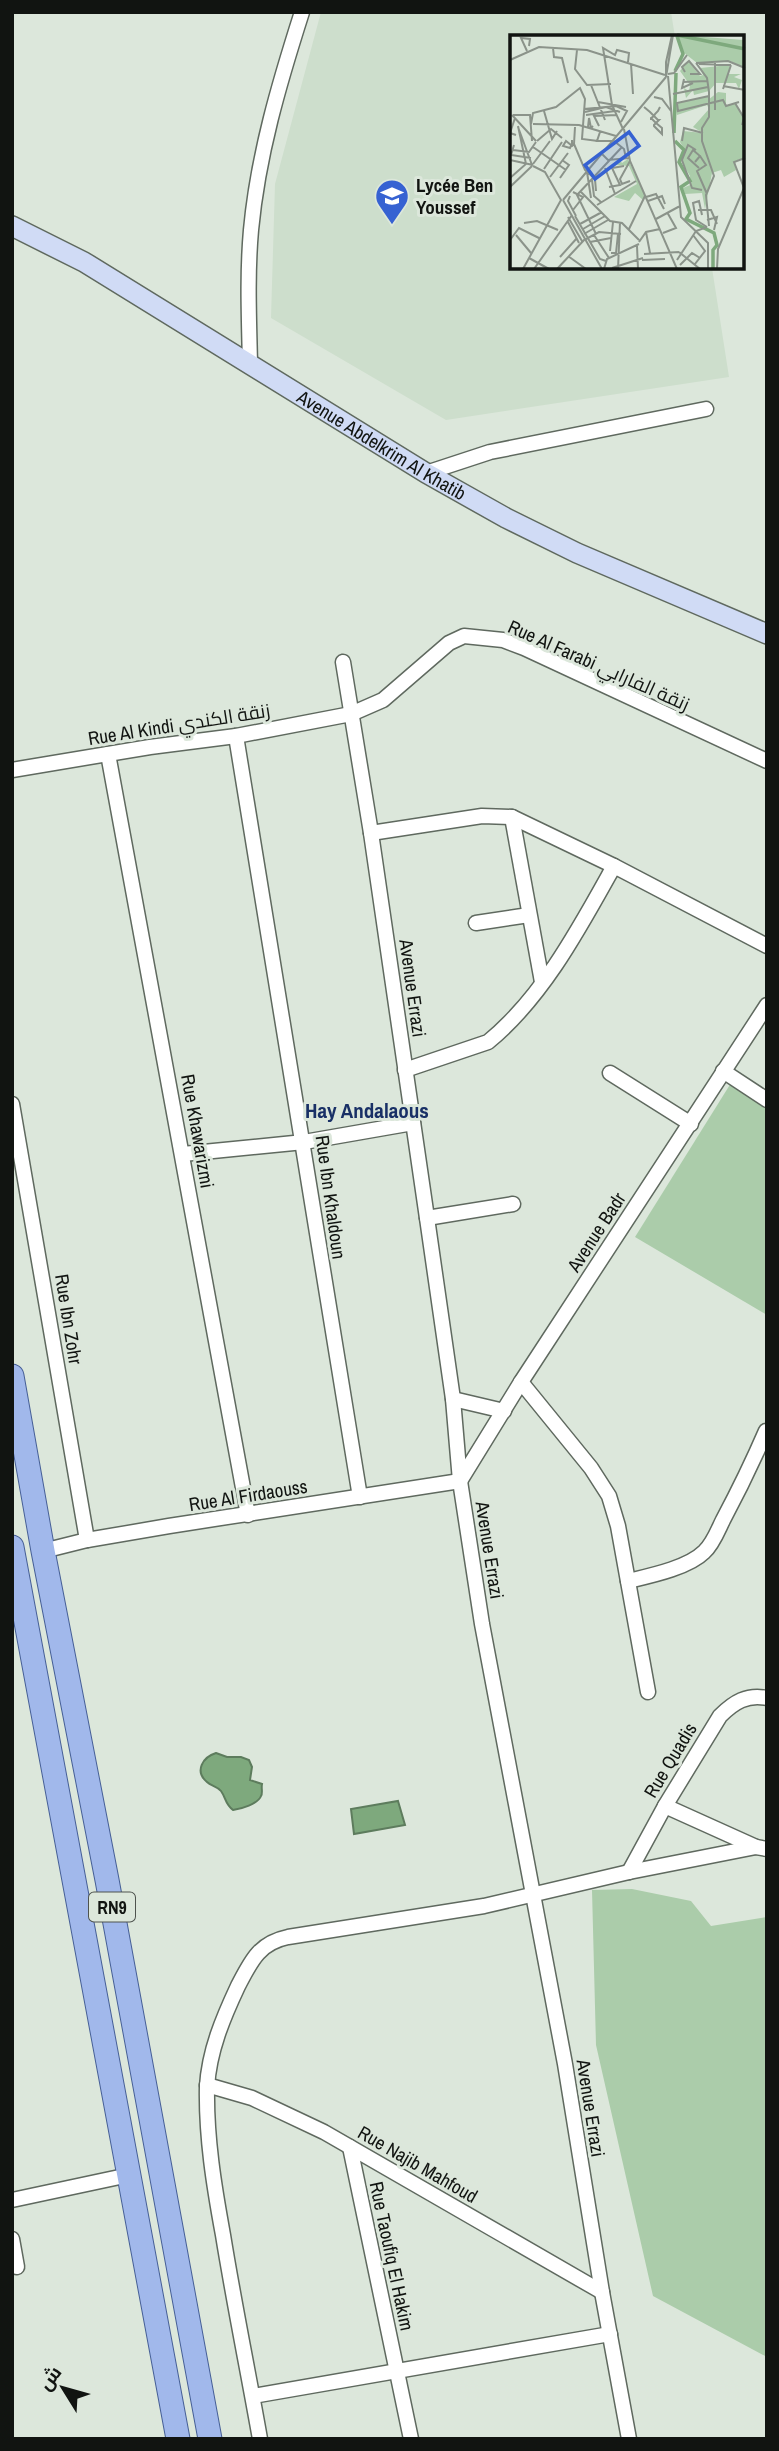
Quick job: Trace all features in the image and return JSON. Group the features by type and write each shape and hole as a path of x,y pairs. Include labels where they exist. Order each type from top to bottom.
{"main road":[{"name":"RN9","path":"12,1376 210,2439"},
{"name":"RN9","path":"12,1547 178,2439"}],"street":[{"path":"250,364 251,229 259,173 277,89 302,12"},
{"name":"Avenue Abdelkrim Al Khatib","path":"12,226 84,262 426,473 506,518 577,553 767,634"},
{"path":"426,473 490,452 705,409"},
{"name":"Rue Al Farabi زنقة الفارابي","path":"351,714 367,709 397,690 449,643 464,636 484,637 524,648 767,761"},
{"name":"Avenue Errazi","path":"343,662 428,1217 453,1399 460,1481 482,1624 565,2064 629,2439"},
{"name":"Rue Al Kindi زنقة الكندي","path":"12,769 236,736 351,714"},
{"name":"Rue Ibn Khaldoun","path":"236,736 360,1497"},
{"name":"Rue Khawarizmi","path":"108,754 248,1515"},
{"path":"370,833 482,816 512,817 614,866 767,946"},
{"path":"512,817 542,982"},
{"path":"405,1070 488,1042 499,1033 542,982 585,918 614,866"},
{"path":"476,923 529,915"},
{"name":"Avenue Badr","path":"460,1481 521,1382 767,1005"},
{"path":"723,1071 767,1100"},
{"path":"610,1073 691,1124"},
{"name":"Rue Ibn Zohr","path":"12,1104 87,1540"},
{"path":"183,1154 304,1142 413,1123"},
{"path":"428,1217 513,1204"},
{"path":"521,1382 565,1434 605,1489 618,1526 648,1692"},
{"path":"453,1399 504,1411"},
{"path":"628,1581 684,1564 704,1552 745,1478 766,1431"},
{"name":"Rue Al Firdaouss","path":"43,1551 87,1540 460,1481"},
{"name":"Rue Quadis","path":"629,1872 665,1806 720,1716 743,1698 767,1698"},
{"path":"665,1806 761,1848"},
{"path":"260,2439 213,2180 207,2085 225,2012 247,1968 260,1950 271,1941 484,1906 629,1872 761,1848"},
{"name":"Rue Najib Mahfoud","path":"207,2085 234,2091 274,2107 350,2147 602,2292"},
{"name":"Rue Taoufiq El Hakim","path":"350,2147 411,2439"},
{"path":"12,2200 129,2175"},
{"path":"12,2239 17,2267"},
{"path":"253,2396 610,2334"}],"shaded area":[{"name":"Lycée Ben Youssef","path":"321,12 671,12 675,35 510,35 510,270 712,270 729,377 446,420 271,318 275,184"},
{"path":"731,1083 767,1105 767,1315 635,1237"},
{"path":"216,1753 249,1760 252,1767 250,1780 262,1784 262,1795 259,1799 233,1810 221,1791 203,1778 201,1769 204,1761"},
{"path":"398,1801 405,1825 354,1834 351,1809"},
{"path":"632,1889 691,1901 711,1926 767,1917 767,2357 653,2296 596,2045 592,1890"}],"place":[{"name":"Lycée Ben Youssef","path":"392,226"}],"district":[{"name":"Hay Andalaous","path":"367,1110"}]}
